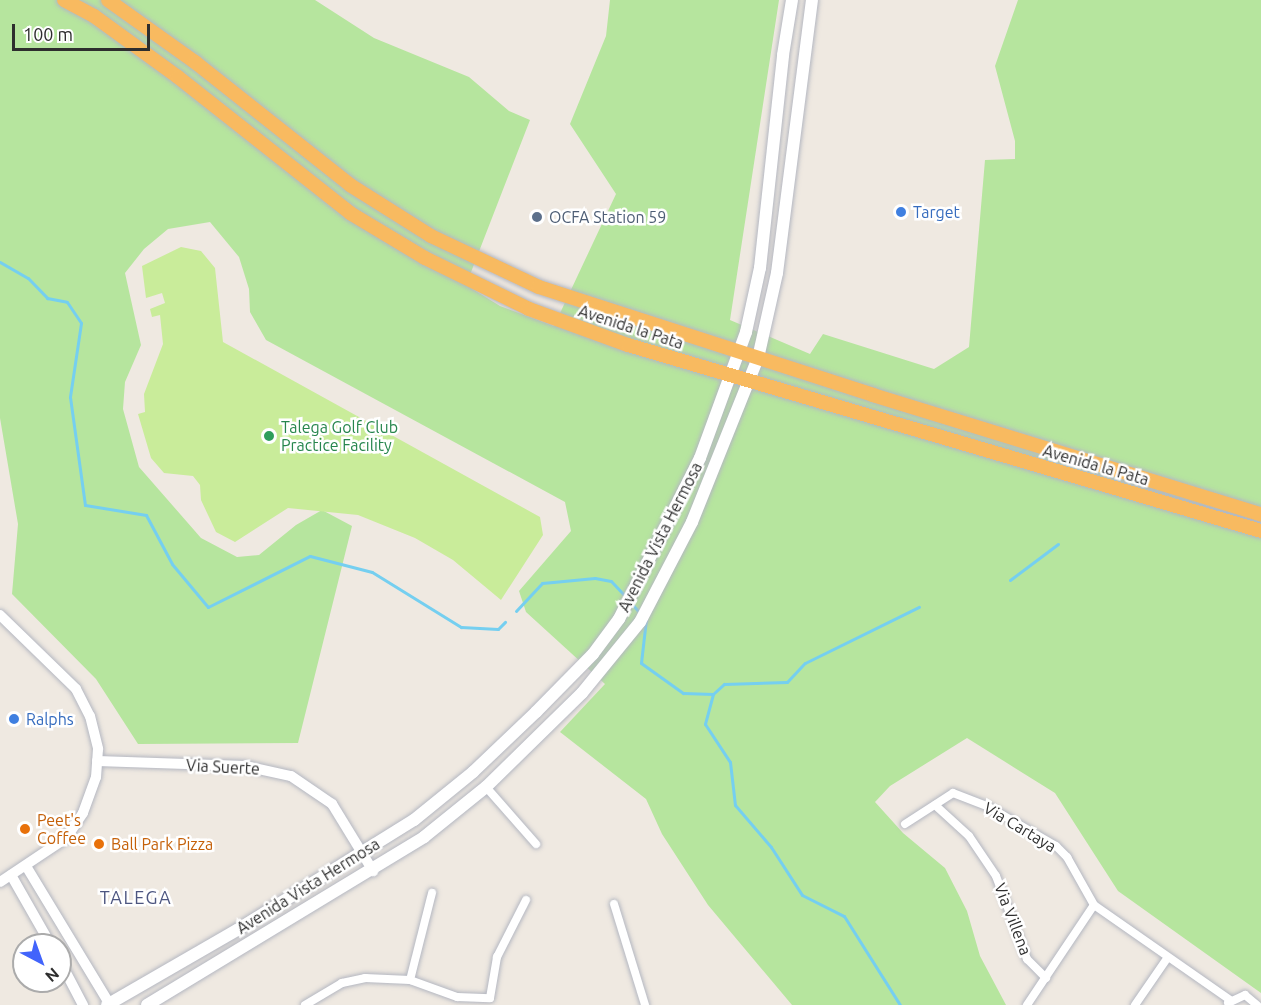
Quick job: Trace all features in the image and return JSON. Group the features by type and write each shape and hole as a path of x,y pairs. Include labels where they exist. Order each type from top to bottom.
{"highway":[{"name":"Avenida la Pata","path":"64,0 93,16 178,77 350,213 425,258 518,304 571,326 731,376 1261,531"},
{"name":"Avenida la Pata","path":"108,0 195,62 350,185 431,236 560,295 1261,514"}],"main road":[{"name":"Avenida Vista Hermosa","path":"109,1004 363,854 414,820 473,772 536,712 578,671 613,627 674,513 740,352 760,268 783,55 792,0"},
{"name":"Avenida Vista Hermosa","path":"147,1005 373,871 424,837 486,787 548,726 601,672 640,622 692,522 758,358 777,273 812,0"}],"street":[{"path":"0,615 76,689 90,716 97,761 96,777 83,815 66,838 0,882"},
{"name":"Via Suerte","path":"97,761 251,766 291,776 332,804 373,871"},
{"path":"486,787 536,844"},
{"name":"Via Cartaya","path":"905,824 953,793 967,797 1056,846 1067,857 1094,905 1228,1003"},
{"name":"Via Villena","path":"935,805 969,836 996,876 1027,959 1046,978"},
{"path":"26,866 109,1004"},
{"path":"11,875 44,933"},
{"path":"410,980 432,893"},
{"path":"305,1005 342,984 365,978 410,980 458,997 490,1002 497,957 526,900"},
{"path":"614,904 645,1005"},
{"path":"1027,1005 1094,905"},
{"path":"1135,1005 1168,957"},
{"path":"72,984 83,1005"},
{"path":"1228,1003 1245,995 1257,1005 1261,1003"}],"green space":[{"path":"0,0 315,0 374,38 469,77 509,111 530,120 466,285 500,306 554,326 616,194 570,124 606,36 610,0 779,0 730,320 810,354 823,334 934,369 969,347 985,160 1015,159 1015,141 995,66 1018,0 1261,0 1261,993 1118,891 1055,793 967,738 890,786 875,802 903,833 945,868 967,911 980,956 1006,1005 792,1005 708,905 662,834 646,799 560,732 605,684 526,612 519,591 571,531 565,502 266,340 250,312 249,289 239,257 210,222 168,229 144,249 125,273 141,345 125,382 123,409 139,467 201,538 237,557 259,555 296,525 322,510 352,526 298,743 138,744 96,679 12,594 18,524 0,418"},
{"name":"Talega Golf Club Practice Facility","path":"181,247 201,251 215,268 223,342 540,517 543,535 501,600 453,560 415,538 358,515 288,508 235,542 216,532 201,500 200,485 193,476 164,473 151,458 138,414 145,412 144,394 163,344 160,315 152,317 150,309 165,303 162,293 146,298 142,266"}],"waterway":[{"path":"0,262 28,278 47,298 67,302 81,323 70,397 85,505 146,515 172,564 208,607 310,556 372,572 461,627 498,629 505,622"},
{"path":"1010,580 1058,544"},
{"path":"516,611 542,583 595,578 611,581 627,598"},
{"path":"631,603 641,614"},
{"path":"713,694 724,684 787,682 805,663 919,607"},
{"path":"646,619 641,663 683,693 713,694 705,724 730,762 735,805 771,847 802,895 844,916 900,1005"}],"place":[{"name":"Target","path":"901,212"},
{"name":"OCFA Station 59","path":"537,217"},
{"name":"Talega Golf Club Practice Facility","path":"269,436"},
{"name":"Ralphs","path":"14,719"},
{"name":"Peet's Coffee","path":"25,829"},
{"name":"Ball Park Pizza","path":"99,844"}],"district":[{"name":"TALEGA","path":"136,897"}]}
